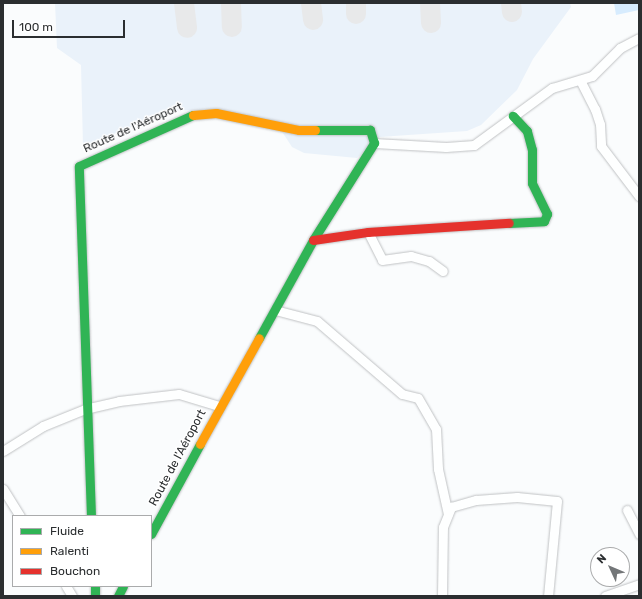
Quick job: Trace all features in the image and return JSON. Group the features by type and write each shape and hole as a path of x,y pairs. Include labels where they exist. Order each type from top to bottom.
{"main road":[{"name":"Route de l'Aéroport","path":"91,515 78,169 90,160 189,115 216,113 299,130 370,130 374,143 313,240 275,310 219,406 152,532"},
{"path":"313,240 368,232 544,221 547,214 532,182 532,150 527,131 513,116"},
{"path":"118,596 122,587"}],"street":[{"path":"374,143 446,147 474,144 552,88 592,76 620,48 639,38"},
{"path":"580,80 598,117 601,146 639,196"},
{"path":"368,232 382,260 411,256 429,261 443,271"},
{"path":"275,310 310,316 395,390 418,398 436,429 438,469 448,514"},
{"path":"3,451 42,426 86,410 119,401 179,394 219,406"},
{"path":"3,489 19,515"},
{"path":"442,596 443,528 451,507 476,500 517,497 557,501 548,596"},
{"path":"627,510 639,534"},
{"path":"605,596 639,584"},
{"path":"67,587 72,596"}],"shaded area":[{"path":"55,3 570,3 571,7 533,59 517,90 481,125 467,131 379,137 357,158 304,153 292,147 279,127 215,109 172,111 83,146 81,65 57,48"},
{"path":"614,3 639,3 639,10 616,15"}],"taxiway":[{"path":"184,3 187,28"},
{"path":"231,3 232,27"},
{"path":"311,3 313,20"},
{"path":"356,3 356,14"},
{"path":"430,3 431,23"},
{"path":"511,3 512,12"}],"traffic: fast":[{"path":"91,515 79,166 193,115"},
{"path":"509,223 544,221 547,214 532,183 532,150 527,131 513,116"},
{"path":"259,338 313,240 374,143 370,130 315,130"},
{"path":"152,532 200,444"},
{"path":"95,587 95,596"},
{"path":"118,596 122,587"}],"traffic: slow":[{"path":"193,115 216,113 299,130 315,130"},
{"path":"200,444 259,338"}],"traffic: jam":[{"path":"313,240 368,232 509,223"}]}
